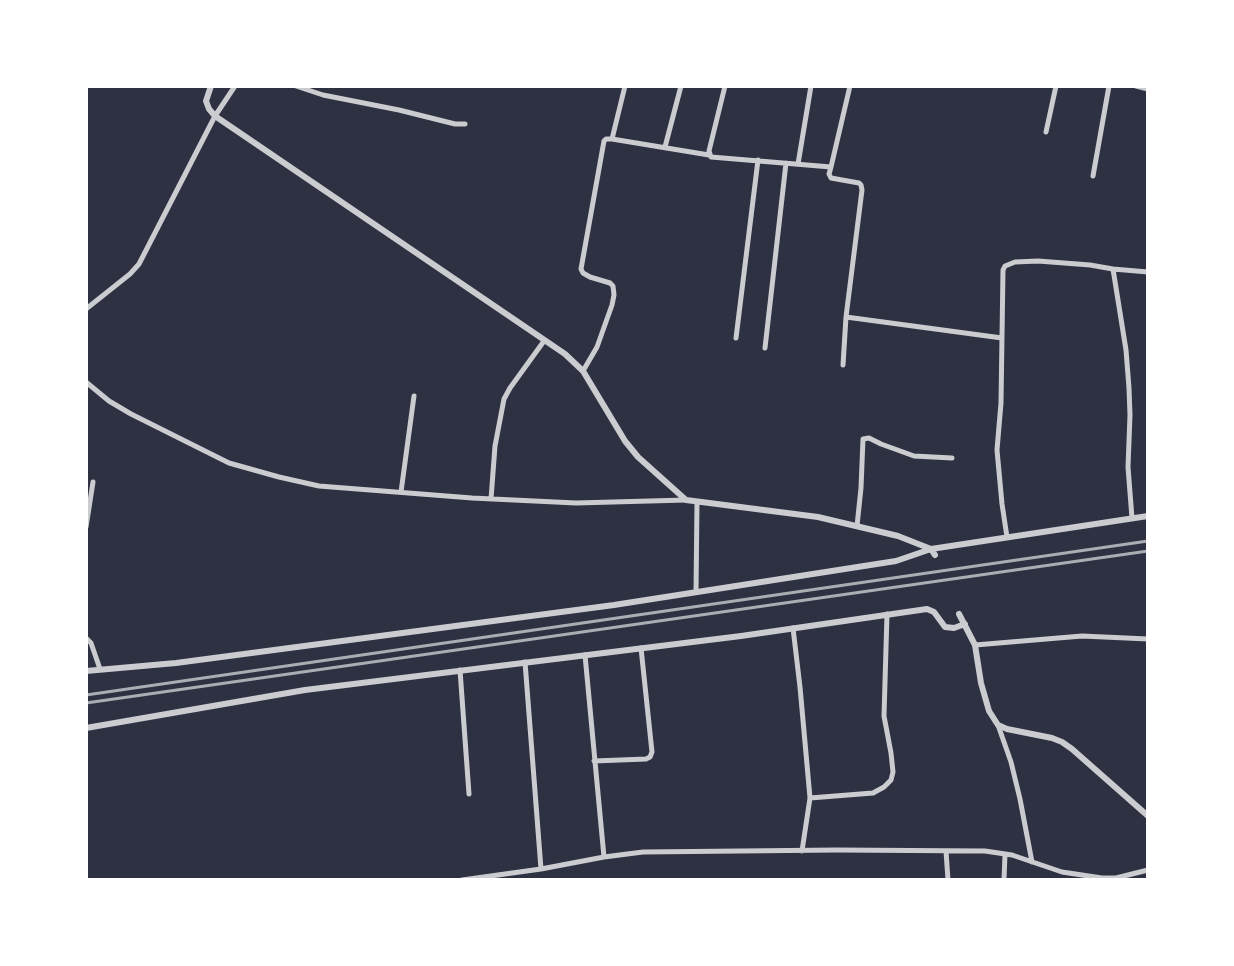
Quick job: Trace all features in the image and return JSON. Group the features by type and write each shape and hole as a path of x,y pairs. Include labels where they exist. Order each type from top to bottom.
{"street":[{"path":"212,86 206,101 209,109 215,116 565,354 583,372 625,441 638,457 686,500"},
{"path":"86,308 122,281 139,264 215,116 235,86"},
{"path":"296,86 323,95 412,113 455,124 465,124"},
{"path":"612,138 626,86"},
{"path":"665,148 681,86"},
{"path":"709,155 725,86"},
{"path":"798,164 811,86"},
{"path":"843,366 846,317 862,186 859,183 831,178 829,174 850,86"},
{"path":"1046,132 1056,86"},
{"path":"1094,176 1109,86"},
{"path":"1136,86 1148,89"},
{"path":"583,372 596,347 614,295 613,286 610,283 590,277 583,273 581,269 602,145 606,139 612,138 709,155 711,157 831,166"},
{"path":"736,338 758,160"},
{"path":"765,348 786,163"},
{"path":"1007,537 997,450 1001,403 1003,270 1005,266 1015,262 1038,261 1148,272"},
{"path":"1113,269 1126,350 1130,415 1128,467 1132,518"},
{"path":"846,317 1002,338"},
{"path":"491,499 495,446 504,399 544,341"},
{"path":"86,382 102,396 131,414 215,456 246,469 319,486 491,499 576,503 686,500 818,517 898,536 931,548 936,554"},
{"path":"401,492 414,396"},
{"path":"857,526 863,439 869,438 914,456 952,458"},
{"path":"86,527 92,482"},
{"path":"696,592 697,502"},
{"path":"86,671 227,657 614,605 896,561 931,548 1148,516"},
{"path":"86,728 305,690 641,648 927,609 934,612 946,627 954,628 965,624"},
{"path":"810,798 873,793 884,787 891,780 893,772 891,753 884,716 887,614"},
{"path":"959,614 975,645 981,683 989,711 998,725 1011,762 1032,862"},
{"path":"793,628 810,798 802,851"},
{"path":"975,645 1082,636 1148,639"},
{"path":"86,638 91,643 100,669"},
{"path":"594,761 646,759 650,757 652,752 641,648"},
{"path":"585,654 604,857"},
{"path":"525,662 541,869"},
{"path":"460,670 469,794"},
{"path":"998,725 1007,729 1052,738 1062,742 1147,813"},
{"path":"946,850 948,880"},
{"path":"462,880 643,852 985,851 1005,854 1062,872 1102,878 1116,878 1148,870"},
{"path":"1004,880 1005,854"},
{"path":"522,872 524,880"}],"railway":[{"path":"86,695 1148,541"},
{"path":"86,703 1148,551"}]}
